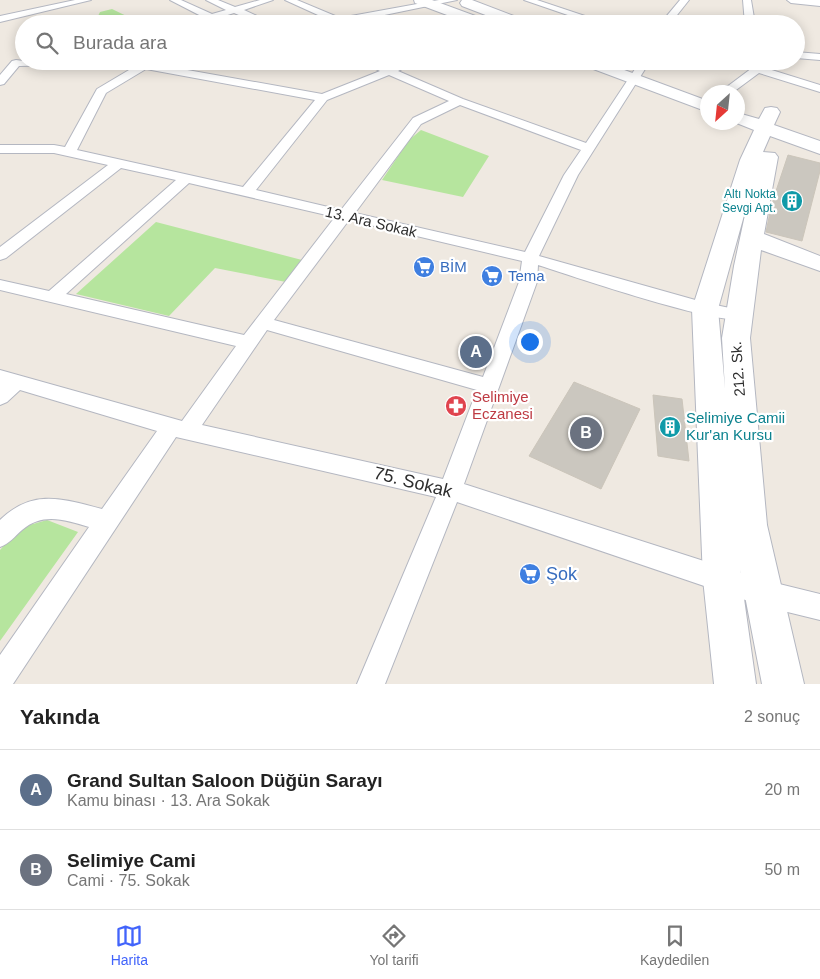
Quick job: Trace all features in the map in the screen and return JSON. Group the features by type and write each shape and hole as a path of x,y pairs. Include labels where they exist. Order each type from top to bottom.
{"street":[{"path":"19,15 87,0"},
{"path":"174,0 207,15"},
{"path":"210,0 248,15"},
{"path":"218,15 269,0"},
{"path":"288,0 322,15"},
{"path":"369,15 426,2 453,0"},
{"path":"459,0 498,15"},
{"path":"528,0 576,15"},
{"path":"672,15 685,0"},
{"path":"747,0 749,15"},
{"path":"792,0 820,3"},
{"path":"426,2 460,15"},
{"path":"54,15 61,6"},
{"path":"0,19 15,16"},
{"path":"805,56 820,57"},
{"path":"0,64 15,63"},
{"path":"0,82 15,64"},
{"path":"69,152 101,91 137,70"},
{"path":"166,70 323,98"},
{"path":"246,193 323,98 389,70 459,102 588,148"},
{"path":"371,684 450,490 528,282 530,258 571,176 634,70"},
{"path":"641,70 700,103"},
{"path":"647,70 670,76"},
{"path":"735,85 752,70"},
{"path":"770,70 820,89"},
{"path":"0,679 106,521 248,342 417,121 459,102"},
{"path":"745,104 820,148"},
{"path":"745,119 775,122"},
{"path":"735,684 722,579 705,309 750,160 775,122"},
{"name":"212. Sk.","path":"775,122 738,315 736,338 749,525 782,684"},
{"name":"13. Ara Sokak","path":"0,149 54,149 186,178 530,258 705,309 738,315"},
{"path":"0,255 119,163"},
{"path":"51,298 186,178"},
{"path":"752,238 820,264"},
{"path":"0,285 248,342"},
{"path":"262,323 489,386"},
{"name":"75. Sokak","path":"5,385 179,429 450,490 763,593 820,607"},
{"path":"0,536 14,520 32,509 49,506 106,521"}],"green space":[{"path":"112,9 124,15 98,15 100,12"},
{"path":"421,130 489,156 463,197 382,180 409,140"},
{"path":"156,222 302,260 286,282 215,268 169,316 76,294"},
{"path":"47,520 78,532 0,641 0,550 19,528"}],"building":[{"name":"Altı Nokta Sevgi Apt.","path":"788,155 820,163 820,171 802,241 766,232 772,203"},
{"path":"574,382 640,409 601,489 529,456"},
{"name":"Selimiye Camii Kur'an Kursu","path":"653,395 682,399 689,461 658,456"}],"place":[{"name":"Altı Nokta Sevgi Apt.","path":"792,201"},
{"name":"BİM","path":"424,267"},
{"name":"Tema","path":"492,276"},
{"name":"Grand Sultan Saloon Düğün Sarayı","path":"476,352"},
{"name":"Selimiye Eczanesi","path":"456,406"},
{"name":"Selimiye Camii Kur'an Kursu","path":"670,427"},
{"name":"Selimiye Cami","path":"586,433"},
{"name":"Şok","path":"530,574"}]}
